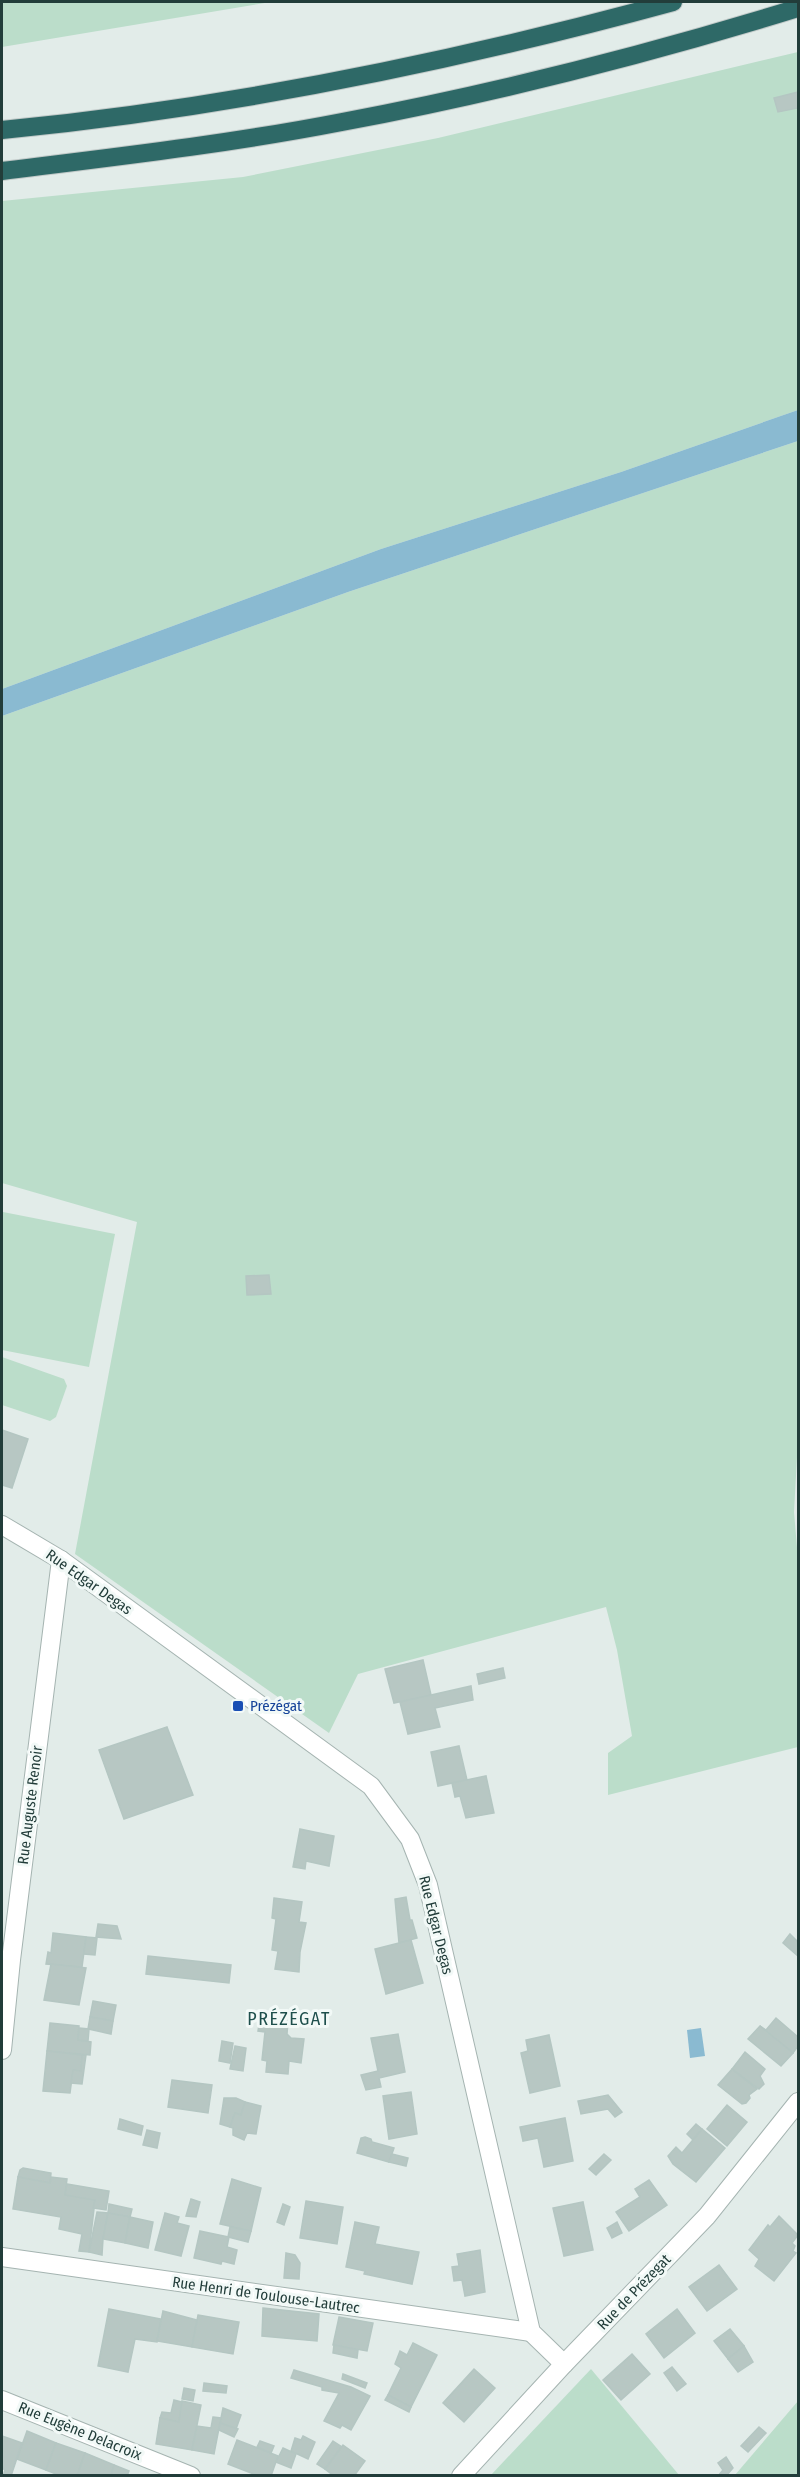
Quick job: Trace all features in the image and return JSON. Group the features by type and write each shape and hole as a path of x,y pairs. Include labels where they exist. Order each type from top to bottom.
{"highway":[{"path":"2,130 154,111 408,67 673,2"},
{"path":"2,171 163,152 342,122 642,55 798,8"}],"street":[{"name":"Rue Edgar Degas","path":"2,1525 61,1560 371,1786 410,1839 428,1885 531,2332"},
{"name":"Rue Auguste Renoir","path":"2,2050 6,1959 61,1560"},
{"name":"Rue de Prézegat","path":"461,2475 707,2216 798,2102"},
{"name":"Rue Henri de Toulouse-Lautrec","path":"2,2257 531,2332"},
{"path":"531,2332 564,2364"},
{"name":"Rue Eugène Delacroix","path":"2,2400 191,2475"}],"green space":[{"path":"2,2 271,2 2,47"},
{"path":"798,52 798,410 621,472 381,549 2,689 2,201 243,177 438,138"},
{"path":"798,441 798,1439 794,1512 798,1559 798,1747 608,1795 608,1753 632,1736 617,1650 606,1607 358,1674 329,1733 75,1554 137,1222 2,1183 2,716 348,592"},
{"path":"3,1212 115,1234 89,1367 2,1350"},
{"path":"2,1357 64,1379 67,1386 56,1417 50,1421 2,1405"},
{"path":"591,2369 679,2475 491,2475"},
{"path":"798,2401 798,2475 735,2475"}],"water":[{"path":"798,410 798,441 348,592 2,716 2,689 381,549 621,472"},
{"path":"701,2028 705,2056 690,2058 687,2030"}],"building":[{"path":"798,92 798,108 778,112 774,98"},
{"path":"269,1275 271,1294 247,1295 246,1276"},
{"path":"2,1430 28,1439 12,1488 2,1485"},
{"path":"423,1660 431,1695 394,1703 385,1669"},
{"path":"503,1668 505,1678 479,1684 477,1674"},
{"path":"471,1686 473,1700 435,1708 440,1727 408,1734 400,1702"},
{"path":"167,1727 193,1795 124,1819 99,1750"},
{"path":"459,1746 467,1780 438,1786 431,1752"},
{"path":"486,1776 494,1813 466,1818 460,1796 455,1797 452,1783"},
{"path":"300,1829 334,1836 329,1866 306,1861 305,1869 293,1867"},
{"path":"406,1897 410,1920 412,1920 417,1938 399,1943 395,1899"},
{"path":"274,1898 302,1902 299,1922 306,1923 300,1952 299,1972 275,1969 278,1951 272,1950 276,1919 272,1918"},
{"path":"98,1924 117,1926 121,1939 96,1937"},
{"path":"53,1933 86,1937 82,1967 46,1964 48,1952 51,1953"},
{"path":"790,1934 798,1942 798,1956 783,1943"},
{"path":"86,1937 97,1938 95,1955 84,1954"},
{"path":"411,1940 423,1983 386,1994 375,1949"},
{"path":"148,1956 231,1965 229,1983 146,1974"},
{"path":"51,1964 86,1968 79,2005 44,2000"},
{"path":"93,2001 116,2005 113,2021 90,2017"},
{"path":"90,2017 113,2021 111,2034 88,2029"},
{"path":"260,2018 288,2021 287,2034 291,2038 304,2039 301,2063 289,2061 288,2074 266,2072 267,2061 262,2060 265,2032 258,2031"},
{"path":"776,2018 798,2037 798,2046 793,2053 760,2026 766,2030"},
{"path":"50,2023 79,2026 78,2040 91,2042 90,2055 47,2051"},
{"path":"760,2026 793,2053 781,2066 748,2039"},
{"path":"79,2028 89,2029 88,2041 78,2040"},
{"path":"398,2034 405,2072 379,2078 381,2087 366,2090 361,2075 378,2071 371,2038"},
{"path":"549,2035 560,2086 530,2093 521,2053 528,2051 526,2040"},
{"path":"222,2041 233,2043 230,2063 219,2061"},
{"path":"235,2046 246,2048 243,2071 230,2069"},
{"path":"47,2051 82,2055 81,2071 73,2070 70,2093 43,2091"},
{"path":"745,2052 765,2069 760,2076 764,2084 759,2089 732,2069"},
{"path":"82,2055 86,2055 82,2084 71,2083 73,2070 81,2071"},
{"path":"732,2069 757,2089 749,2095 750,2098 746,2103 742,2104 718,2085"},
{"path":"172,2080 212,2085 208,2113 168,2107"},
{"path":"411,2092 417,2134 389,2139 383,2096"},
{"path":"608,2095 622,2112 615,2117 608,2109 581,2114 578,2101"},
{"path":"224,2098 236,2098 245,2102 241,2115 235,2113 230,2127 220,2124"},
{"path":"245,2102 261,2106 256,2134 247,2133 244,2140 233,2135 233,2128 230,2127 235,2113 241,2115"},
{"path":"727,2105 747,2122 727,2146 707,2129"},
{"path":"565,2118 573,2161 544,2167 538,2138 523,2141 520,2127"},
{"path":"120,2119 143,2126 141,2135 118,2129"},
{"path":"696,2124 702,2129 693,2140 687,2134"},
{"path":"702,2129 725,2148 696,2182 673,2164 668,2156 676,2147 682,2153"},
{"path":"147,2130 160,2133 157,2148 143,2145"},
{"path":"361,2138 371,2139 372,2142 394,2148 389,2162 357,2153"},
{"path":"392,2154 408,2158 406,2166 389,2162"},
{"path":"604,2154 611,2160 596,2175 589,2169"},
{"path":"23,2168 51,2173 50,2183 18,2177"},
{"path":"18,2177 50,2183 51,2177 67,2179 65,2195 95,2200 89,2252 79,2251 82,2234 59,2229 61,2217 13,2209"},
{"path":"232,2179 261,2188 251,2231 220,2224"},
{"path":"649,2180 667,2205 629,2231 616,2212 640,2197 635,2189"},
{"path":"67,2184 109,2191 106,2210 93,2208 95,2200 65,2195"},
{"path":"191,2199 200,2202 196,2217 186,2216"},
{"path":"306,2201 343,2207 337,2244 300,2238"},
{"path":"583,2202 593,2250 564,2256 553,2208"},
{"path":"109,2204 132,2209 130,2217 108,2213"},
{"path":"283,2204 290,2207 284,2225 277,2222"},
{"path":"97,2212 108,2213 102,2255 89,2252"},
{"path":"108,2213 130,2217 125,2243 103,2239"},
{"path":"165,2213 179,2217 177,2223 189,2226 181,2256 155,2250"},
{"path":"779,2216 798,2235 792,2243 795,2246 793,2251 796,2253 774,2281 755,2266 759,2259 749,2250 768,2225 770,2227"},
{"path":"130,2217 153,2222 148,2248 125,2243"},
{"path":"355,2222 379,2227 375,2244 419,2252 412,2284 364,2274 365,2271 346,2267"},
{"path":"617,2222 622,2233 612,2238 607,2228"},
{"path":"230,2227 251,2231 248,2242 228,2237"},
{"path":"200,2231 229,2237 227,2247 237,2250 234,2264 222,2261 221,2264 194,2258"},
{"path":"480,2250 485,2292 465,2296 462,2280 454,2281 452,2267 459,2266 457,2254"},
{"path":"286,2253 295,2255 300,2263 299,2279 284,2278"},
{"path":"719,2265 737,2289 707,2311 689,2287"},
{"path":"263,2308 319,2314 317,2341 262,2336"},
{"path":"109,2309 161,2319 157,2342 135,2339 128,2372 98,2366"},
{"path":"677,2309 695,2333 664,2358 646,2334"},
{"path":"163,2311 197,2320 192,2347 157,2341"},
{"path":"198,2315 239,2322 233,2354 192,2347"},
{"path":"339,2317 373,2323 367,2351 333,2345"},
{"path":"730,2329 744,2346 728,2359 714,2341"},
{"path":"413,2343 437,2355 411,2407 388,2395 401,2368 395,2364 400,2351 407,2355"},
{"path":"334,2345 358,2350 357,2358 333,2353"},
{"path":"744,2346 753,2362 738,2372 728,2359"},
{"path":"632,2354 650,2374 621,2400 603,2380"},
{"path":"672,2367 686,2384 677,2391 664,2373"},
{"path":"474,2369 495,2388 464,2422 443,2403"},
{"path":"294,2370 351,2387 370,2396 351,2430 342,2425 340,2428 324,2421 339,2393 322,2390 322,2387 291,2378"},
{"path":"343,2374 367,2383 365,2388 342,2379"},
{"path":"204,2383 227,2386 226,2393 203,2391"},
{"path":"184,2388 195,2390 193,2401 182,2399"},
{"path":"388,2395 411,2407 409,2412 385,2400"},
{"path":"174,2400 182,2402 179,2422 160,2418 162,2412 171,2413"},
{"path":"182,2401 201,2405 192,2450 156,2444 160,2418 179,2422"},
{"path":"223,2408 241,2415 236,2429 220,2423"},
{"path":"213,2417 221,2418 214,2454 192,2450 197,2426 211,2428"},
{"path":"220,2423 238,2429 234,2437 219,2430"},
{"path":"759,2427 766,2433 748,2452 741,2446"},
{"path":"27,2431 56,2443 46,2470 17,2459"},
{"path":"2,2436 22,2443 11,2476 3,2476 5,2470 2,2468"},
{"path":"303,2436 315,2442 308,2459 291,2451 295,2438 301,2440"},
{"path":"237,2440 278,2456 271,2476 259,2476 228,2464"},
{"path":"260,2441 274,2446 271,2453 257,2447"},
{"path":"333,2441 342,2447 325,2469 317,2464"},
{"path":"56,2443 85,2453 77,2476 61,2476 46,2470"},
{"path":"343,2445 365,2461 354,2476 334,2476 325,2469"},
{"path":"283,2448 296,2454 291,2468 276,2462"},
{"path":"85,2453 114,2465 111,2476 77,2476"},
{"path":"726,2457 733,2468 726,2476 718,2476 723,2470 718,2463"},
{"path":"114,2465 129,2471 127,2476 111,2476"}],"place":[{"name":"Prézégat","path":"238,1706"}],"district":[{"name":"PRÉZÉGAT","path":"289,2019"}]}
